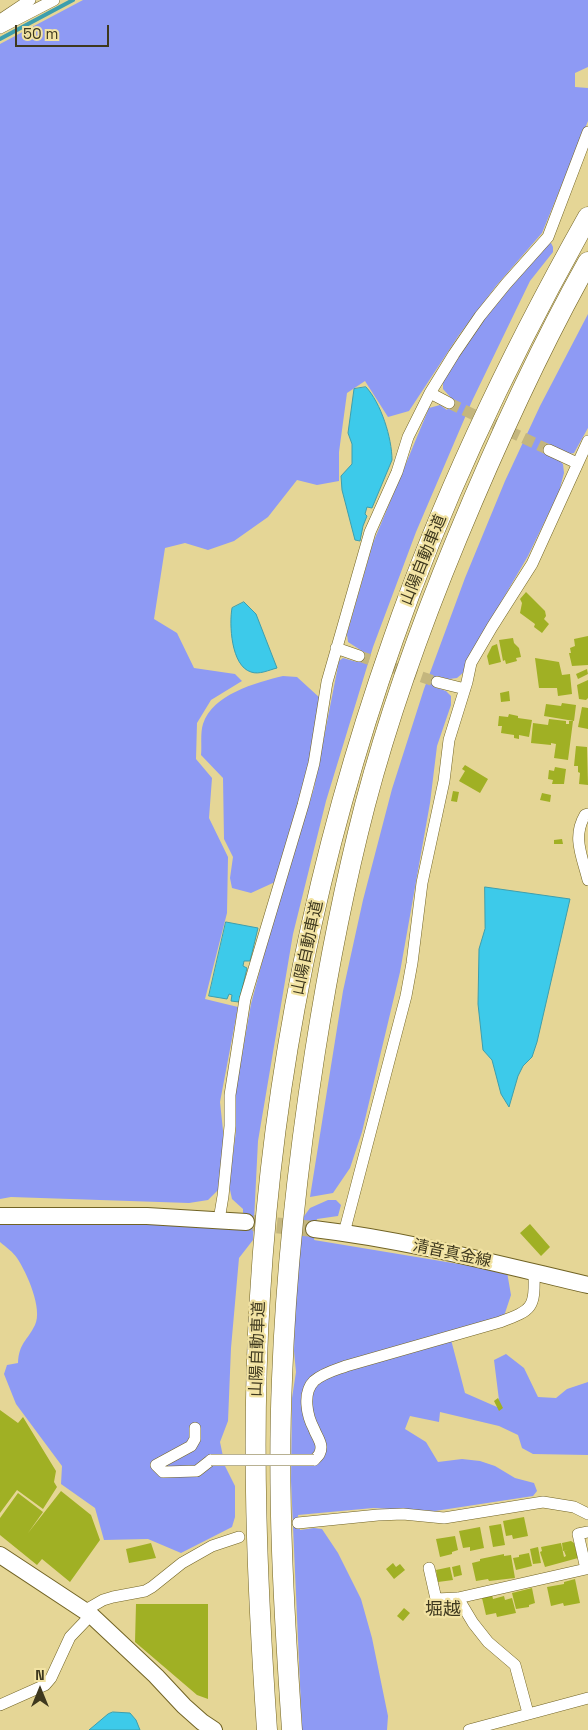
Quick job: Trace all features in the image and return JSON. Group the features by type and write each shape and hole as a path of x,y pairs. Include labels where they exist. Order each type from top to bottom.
{"highway":[{"name":"山陽自動車道","path":"267,1728 259,1606 256,1492 260,1295 278,1121 297,996 343,800 368,715 425,554 487,412 530,324 588,217"},
{"name":"山陽自動車道","path":"292,1730 284,1612 280,1492 286,1296 303,1128 323,1002 345,891 366,804 415,646 482,479 515,404 588,262"}],"main road":[{"path":"0,1216 148,1216 246,1222"},
{"name":"清音真金線","path":"314,1229 344,1233 588,1285"},
{"path":"0,1555 88,1613 156,1676 184,1706 214,1730"}],"street":[{"path":"0,20 30,0"},
{"path":"0,28 54,0"},
{"path":"219,1220 230,1126 230,1094 246,999 312,771 326,682 370,532 397,472 408,437 430,393 480,316 548,237 588,132"},
{"path":"430,393 449,403"},
{"path":"344,1233 406,996 422,883 444,781 450,740 471,663 532,564 588,441"},
{"path":"549,450 577,463"},
{"path":"336,648 359,656"},
{"path":"437,682 465,689"},
{"path":"588,814 585,815 579,825 578,837 588,880"},
{"path":"195,1428 195,1439 191,1446 156,1465 163,1472 197,1471 211,1460 314,1460 320,1454 322,1445 312,1427 307,1406 307,1392 313,1382 328,1372 346,1366 522,1314 530,1305 535,1294 534,1272"},
{"path":"298,1523 403,1514 444,1518 543,1502 574,1507 588,1514"},
{"path":"429,1568 436,1599 458,1598 586,1569 578,1534 588,1532"},
{"path":"0,1705 45,1685 51,1678 70,1637 88,1613 102,1600 145,1591 182,1563 212,1546 239,1537"},
{"path":"458,1598 473,1623 488,1642 515,1665 528,1713"},
{"path":"469,1730 588,1698"}],"shaded area":[{"path":"83,0 588,0 588,67 575,73 575,87 588,88 588,121 542,233 496,286 459,335 409,411 388,417 365,381 347,393 339,452 339,481 317,485 297,480 268,517 234,541 208,550 185,543 165,548 154,619 177,633 194,668 235,674 242,681 211,700 197,723 196,759 212,778 209,818 228,857 227,913 205,999 238,1007 220,1102 224,1140 218,1190 208,1200 189,1203 11,1197 0,1199 0,44"},
{"path":"551,243 553,252 530,281 472,401 416,532 373,647 326,801 293,934 258,1141 253,1240 239,1258 231,1348 228,1421 220,1442 225,1466 235,1486 235,1517 232,1527 181,1553 148,1539 104,1540 95,1508 61,1484 62,1466 16,1404 4,1374 7,1365 18,1363 22,1346 35,1325 37,1310 33,1291 21,1265 14,1254 0,1242 0,1224 172,1224 243,1228 243,1209 232,1199 229,1185 236,1131 236,1089 251,1004 277,906 314,788 339,661 343,658 357,662 362,651 348,642 347,634 373,543 429,408 440,405 447,410 453,400 443,389 443,380 479,325 547,244"},
{"path":"588,314 588,428 574,453 555,457 563,464 564,473 559,492 528,556 473,650 464,672 457,678 449,679 437,676 434,687 446,691 451,696 451,705 437,746 430,803 400,972 362,1132 350,1168 333,1193 310,1197 343,991 363,900 392,789 424,689 465,578 505,481 540,406"},
{"path":"366,387 385,421 392,460 372,508 367,507 365,514 367,516 360,541 355,540 342,490 341,476 352,464 352,444 348,433 354,389"},
{"path":"244,602 256,614 277,668 254,673 244,668 239,662 231,634 231,615 232,608"},
{"path":"283,676 297,677 320,698 308,775 275,882 251,893 232,888 230,878 233,857 224,839 223,778 201,755 202,728 208,714 225,697 248,686"},
{"path":"485,887 570,899 537,1042 532,1057 523,1066 518,1076 509,1107 501,1094 492,1060 483,1050 478,1004 479,949 485,929"},
{"path":"226,922 258,928 250,961 244,961 243,966 247,968 239,1002 231,1001 232,995 229,994 227,999 209,996"},
{"path":"328,1200 336,1200 341,1205 338,1216 317,1219 314,1240 507,1272 511,1295 504,1316 449,1332 465,1393 497,1407 499,1400 494,1360 506,1354 524,1368 538,1397 556,1398 567,1389 588,1382 588,1455 533,1454 522,1448 518,1435 499,1426 440,1412 439,1422 410,1416 405,1429 426,1442 438,1462 462,1459 480,1461 495,1466 515,1478 534,1483 537,1491 533,1496 435,1511 373,1508 298,1515 300,1530 322,1529 338,1553 361,1599 372,1638 388,1716 387,1730 302,1730 291,1481 292,1398 296,1372 294,1351 295,1308 302,1219 310,1208"},
{"path":"113,1712 130,1713 136,1720 140,1730 89,1730"}],"building":[{"path":"526,592 545,611 546,616 544,619 549,624 542,633 534,627 535,624 520,613 522,603 520,599"},
{"path":"588,636 588,665 572,666 569,653 571,653 570,648 575,646 574,639"},
{"path":"513,638 514,643 519,648 521,657 516,658 517,661 506,664 505,660 503,661 499,640"},
{"path":"497,644 501,662 489,665 487,656 492,646"},
{"path":"535,658 559,662 562,675 570,674 572,694 558,696 557,688 539,688"},
{"path":"587,669 588,674 578,679 576,674"},
{"path":"588,680 588,698 586,700 579,699 577,685"},
{"path":"509,691 510,701 501,702 500,693"},
{"path":"562,703 576,705 574,721 544,716 546,704 561,706"},
{"path":"582,707 588,708 588,729 578,727"},
{"path":"509,714 518,716 518,718 532,720 529,737 519,735 519,739 514,738 514,735 501,733 502,726 498,726 499,716 508,717"},
{"path":"549,719 566,721 566,724 569,724 569,721 573,721 568,760 554,758 556,744 531,743 533,723 548,725"},
{"path":"576,746 587,747 588,785 579,784 580,773 578,772 578,766 574,766"},
{"path":"465,765 488,779 480,793 459,781 465,771 462,769"},
{"path":"555,767 566,769 564,784 552,784 553,780 548,779 549,770 554,771"},
{"path":"453,791 459,792 457,802 451,801"},
{"path":"542,793 551,795 550,802 540,800"},
{"path":"562,839 563,844 554,844 554,840"},
{"path":"530,1224 550,1247 541,1256 520,1233"},
{"path":"498,1398 503,1408 499,1411 494,1401"},
{"path":"0,1410 18,1423 23,1417 56,1471 54,1482 57,1487 43,1509 17,1490 0,1513"},
{"path":"61,1491 91,1515 100,1540 70,1582 42,1559 37,1565 0,1535 0,1518 18,1493 43,1512 28,1533"},
{"path":"524,1517 528,1536 513,1539 512,1535 506,1536 503,1521"},
{"path":"501,1524 505,1545 493,1547 489,1526"},
{"path":"480,1527 484,1548 470,1551 470,1547 463,1548 459,1531"},
{"path":"455,1536 458,1550 452,1552 452,1554 440,1557 436,1539"},
{"path":"571,1541 574,1543 578,1558 545,1567 540,1552 542,1551 541,1547 561,1543 564,1557 566,1556 564,1551 569,1550 563,1551 562,1543"},
{"path":"151,1543 156,1558 129,1563 126,1549"},
{"path":"538,1547 541,1563 533,1564 530,1549"},
{"path":"529,1553 532,1566 516,1570 513,1558"},
{"path":"504,1554 504,1556 511,1555 515,1578 476,1581 472,1563 480,1561 480,1559"},
{"path":"393,1563 396,1567 400,1564 405,1570 394,1579 386,1569"},
{"path":"460,1565 462,1575 454,1577 452,1567"},
{"path":"450,1567 453,1580 438,1582 436,1570"},
{"path":"575,1579 580,1603 564,1606 563,1603 551,1606 547,1587 564,1584 564,1582"},
{"path":"532,1588 535,1603 529,1605 529,1607 516,1609 512,1593"},
{"path":"492,1595 493,1599 504,1596 505,1600 512,1598 516,1613 497,1617 496,1613 486,1615 482,1598"},
{"path":"136,1604 208,1604 208,1699 197,1695 135,1642"},
{"path":"404,1608 410,1613 403,1621 397,1616"}],"waterway":[{"path":"0,39 73,0"}],"tunnel":[{"path":"449,403 549,450"},
{"path":"359,656 437,682"},
{"path":"253,1223 314,1229"}],"district":[{"name":"堀越","path":"443,1610"}]}
